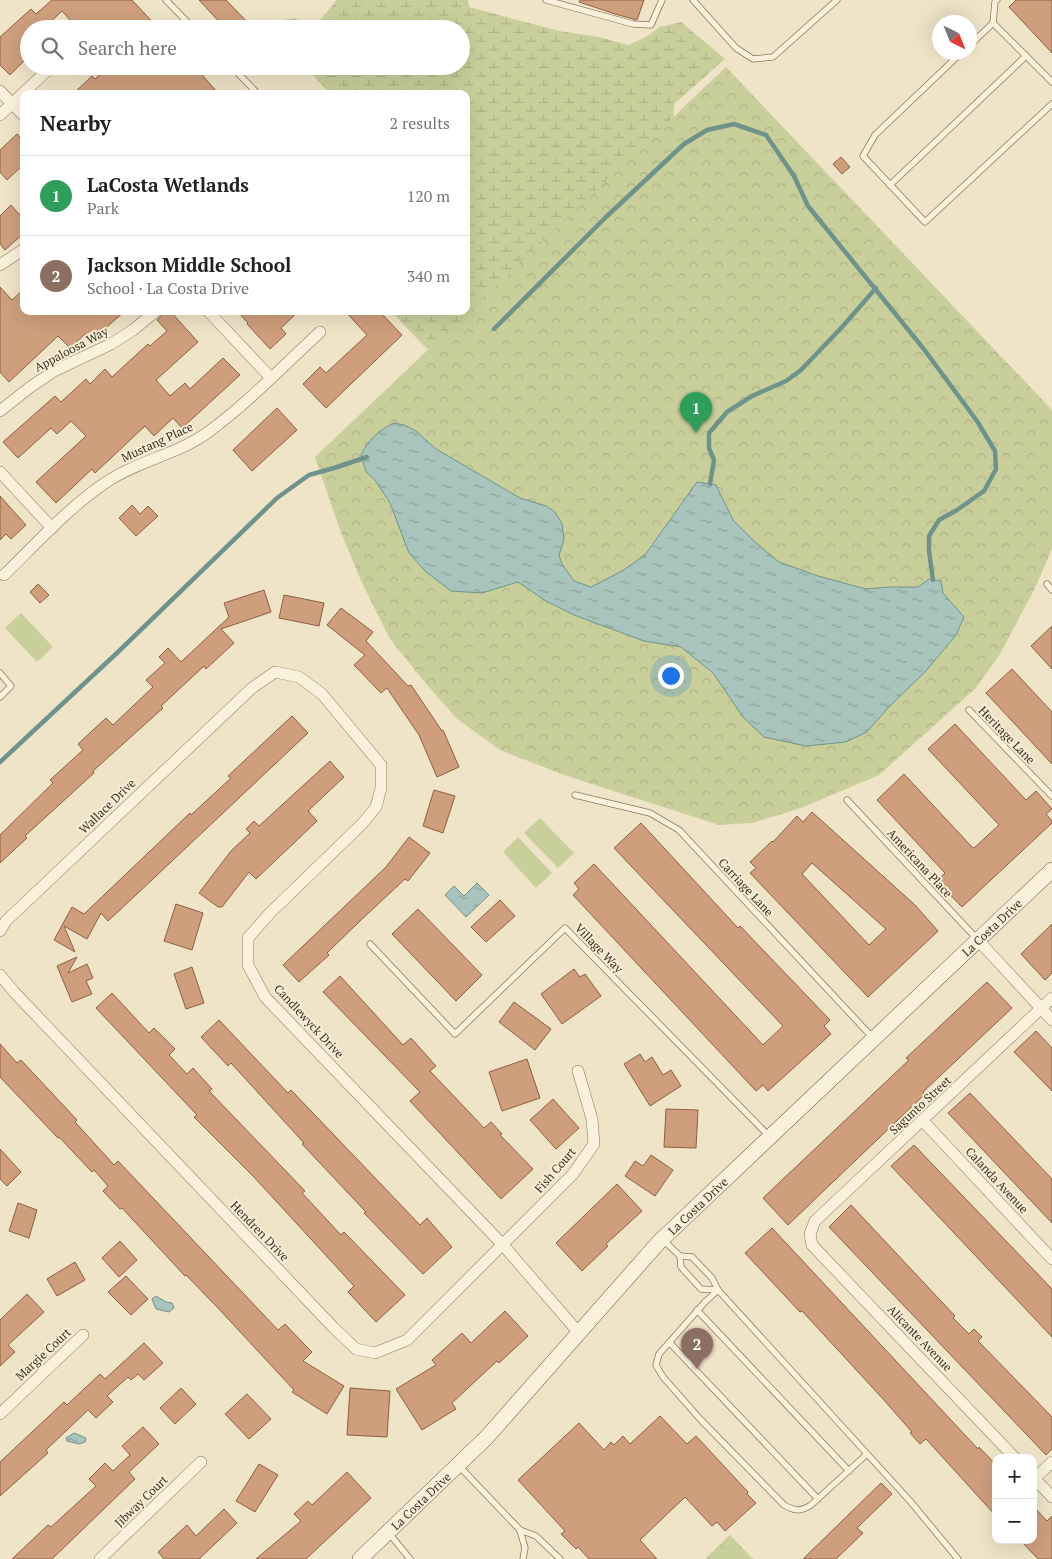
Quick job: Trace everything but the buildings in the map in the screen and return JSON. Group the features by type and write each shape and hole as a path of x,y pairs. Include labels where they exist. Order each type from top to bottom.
{"street":[{"path":"27,90 43,75"},
{"path":"0,91 20,112"},
{"path":"0,115 20,97"},
{"path":"0,265 20,252"},
{"name":"Appaloosa Way","path":"0,412 29,388 54,371 111,344 133,330 151,315"},
{"path":"212,315 271,378"},
{"name":"Mustang Place","path":"4,575 52,528 106,482 140,464 188,445 206,433 234,412 320,332"},
{"path":"0,472 52,528"},
{"name":"Candlewyck Drive","path":"235,703 275,672 299,677 322,694 381,765 381,788 376,808 362,824 270,913 248,938 248,965 265,997 503,1245 579,1333"},
{"name":"Wallace Drive","path":"0,930 6,921 235,703"},
{"name":"La Costa Drive","path":"360,1559 487,1436 662,1239 1052,870"},
{"path":"978,940 1052,1020"},
{"name":"Hendren Drive","path":"0,974 356,1349 375,1353 407,1340 503,1245"},
{"name":"Sagunto Street","path":"810,1234 815,1221 1052,998"},
{"name":"Fish Court","path":"503,1245 573,1174 594,1144 592,1119 578,1071"},
{"name":"Calanda Avenue","path":"923,1121 1052,1259"},
{"name":"Alicante Avenue","path":"810,1234 812,1245 1011,1454"},
{"name":"Margie Court","path":"0,1414 83,1335"},
{"name":"Jibway Court","path":"100,1559 201,1462"},
{"path":"1037,1474 1052,1462"},
{"path":"1037,1480 1052,1497"}],"lane":[{"path":"166,0 185,20"},
{"path":"546,0 633,24 650,26 662,0"},
{"path":"693,0 736,48 753,59 773,57 837,0"},
{"path":"977,38 993,23 996,0"},
{"path":"993,23 1052,82"},
{"path":"890,185 1026,56"},
{"path":"954,60 875,135 863,156 925,222 1052,104"},
{"path":"240,75 254,90"},
{"path":"1047,584 1052,590"},
{"path":"0,673 11,686 0,697"},
{"name":"Heritage Lane","path":"969,710 1052,796"},
{"name":"Carriage Lane","path":"574,795 650,812 679,830 874,1040"},
{"name":"Americana Place","path":"847,800 978,940"},
{"name":"Village Way","path":"370,944 455,1034 565,928 770,1137"},
{"path":"662,1239 680,1256 692,1257 712,1278 718,1290 910,1501 958,1559"},
{"path":"680,1256 681,1267 701,1289 718,1290"},
{"path":"718,1290 697,1310 659,1354 656,1365 663,1377 784,1505 794,1511 802,1511 818,1499 867,1454"},
{"path":"697,1310 849,1471"},
{"path":"669,1342 818,1499"},
{"path":"458,1465 520,1530 536,1536 560,1559"},
{"path":"520,1530 525,1548 523,1559"},
{"path":"388,1532 410,1559"}],"green space":[{"path":"337,0 468,0 469,7 559,31 599,37 628,45 644,38 660,27 681,22 725,59 674,104 673,135 438,358 395,315 470,315 470,90 326,90 313,75 470,75 470,20 320,20"},
{"path":"295,18 299,20 282,20"},
{"path":"726,67 1052,410 1052,549 1035,588 1000,654 975,689 879,775 801,808 752,823 719,825 564,775 500,750 456,718 390,639 361,581 340,530 315,457 465,315 470,315 470,310"},
{"path":"21,613 53,647 37,662 5,628"},
{"path":"540,818 574,853 558,868 524,833"},
{"path":"518,837 552,873 536,888 503,852"},
{"path":"730,1535 753,1559 705,1559"},
{"path":"730,1544 743,1559 714,1559"}],"water":[{"path":"394,423 404,425 416,431 436,449 520,498 546,506 555,512 562,524 564,540 559,555 562,564 574,581 591,587 622,571 645,555 697,482 716,485 733,520 779,562 818,576 866,589 918,587 929,579 941,581 943,593 964,617 956,635 925,672 888,708 867,732 846,742 806,746 764,737 743,717 713,673 681,647 644,641 574,615 546,601 518,582 482,593 451,591 425,571 409,553 390,503 375,480 366,472 361,455 374,436"},
{"path":"477,883 489,895 466,917 445,895 454,886 464,896"},
{"path":"156,1296 172,1303 174,1308 169,1312 156,1309 152,1299"},
{"path":"74,1433 86,1438 85,1442 79,1444 67,1441 66,1438"}],"waterway":[{"path":"494,329 606,217 684,144 707,130 734,124 766,135 794,176 808,206 923,348 977,421 995,451 996,469 984,491 939,520 929,536 933,580"},
{"path":"710,484 714,460 709,448 709,433 727,412 752,396 786,381 801,370 876,288"},
{"path":"0,762 118,652 277,498 309,475 367,457"}],"place":[{"name":"LaCosta Wetlands","path":"696,433"},
{"name":"Jackson Middle School","path":"697,1369"}]}
